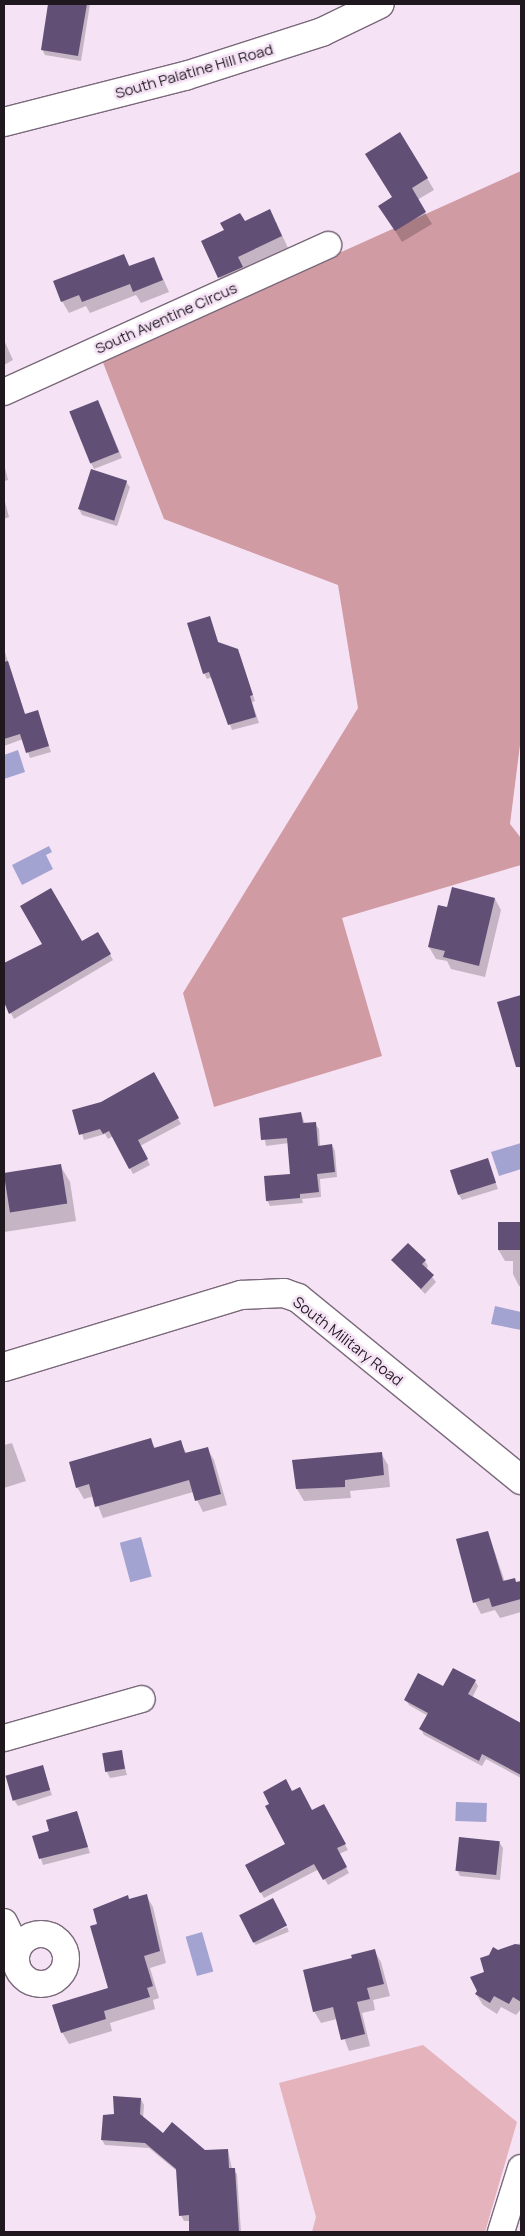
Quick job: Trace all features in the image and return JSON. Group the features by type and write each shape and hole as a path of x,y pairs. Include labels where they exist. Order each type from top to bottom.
{"street":[{"name":"South Palatine Hill Road","path":"4,122 194,73 322,32 380,4"},
{"name":"South Aventine Circus","path":"4,392 328,245"},
{"name":"South Military Road","path":"4,1367 242,1295 284,1293 298,1298 521,1480"},
{"path":"4,1738 142,1699"},
{"path":"4,1922 17,1949"},
{"path":"501,2232 521,2168"}],"shaded area":[{"path":"521,171 521,737 510,824 521,838 521,865 342,918 382,1056 214,1107 183,993 358,708 338,585 164,519 102,360"},
{"path":"423,2045 517,2122 485,2232 312,2232 316,2217 279,2083"}],"water":[{"path":"18,750 25,772 4,779 4,755"},
{"path":"49,846 52,852 46,855 53,869 22,885 12,865"},
{"path":"521,1143 521,1169 499,1176 491,1152"},
{"path":"495,1306 521,1312 521,1330 491,1324"},
{"path":"141,1537 152,1577 130,1582 120,1543"},
{"path":"456,1802 487,1803 486,1822 455,1821"},
{"path":"202,1932 213,1971 197,1976 186,1937"}],"building":[{"path":"48,4 87,4 78,56 41,50"},
{"path":"400,132 428,178 412,188 426,212 395,231 378,206 392,197 365,154"},
{"path":"270,209 282,236 238,257 243,267 218,278 201,241 224,230 220,223 240,213 245,221"},
{"path":"124,254 129,266 154,257 163,280 133,292 130,284 82,302 79,295 61,302 53,281"},
{"path":"98,400 119,452 90,464 69,412"},
{"path":"91,469 127,481 114,521 78,509"},
{"path":"210,616 218,642 238,649 253,695 250,696 256,717 228,725 209,672 203,674 187,623"},
{"path":"8,661 25,714 38,710 49,746 26,753 20,734 4,739 4,662"},
{"path":"452,887 495,898 479,966 443,957 445,951 428,947 438,905 447,907"},
{"path":"51,888 82,941 98,932 111,954 9,1014 4,1002 4,963 42,944 20,906"},
{"path":"521,995 521,1067 516,1067 497,1002"},
{"path":"154,1072 179,1118 138,1140 148,1159 129,1169 109,1131 103,1134 100,1129 79,1135 72,1110 101,1102"},
{"path":"301,1112 303,1123 316,1122 318,1146 332,1144 335,1172 317,1174 319,1192 300,1194 300,1198 266,1201 264,1176 290,1174 287,1138 261,1140 259,1118"},
{"path":"488,1158 496,1183 458,1195 450,1170"},
{"path":"61,1164 67,1204 10,1213 4,1173"},
{"path":"498,1222 521,1222 521,1250 498,1250"},
{"path":"408,1243 426,1260 422,1264 434,1275 421,1289 391,1260"},
{"path":"151,1438 154,1448 181,1440 185,1453 208,1447 221,1494 195,1501 189,1480 95,1507 89,1484 76,1488 69,1462"},
{"path":"382,1452 384,1475 345,1480 345,1487 296,1489 292,1460"},
{"path":"488,1531 503,1581 515,1578 516,1582 521,1581 521,1599 492,1607 489,1598 473,1603 456,1539"},
{"path":"453,1668 476,1680 468,1694 521,1723 521,1775 482,1754 479,1761 419,1729 428,1713 404,1700 418,1673 443,1686"},
{"path":"122,1750 125,1769 105,1772 102,1753"},
{"path":"43,1765 50,1790 13,1801 6,1776"},
{"path":"286,1779 292,1791 300,1787 312,1810 324,1804 346,1844 337,1848 347,1867 323,1880 314,1864 260,1893 245,1865 285,1844 265,1806 269,1804 263,1792"},
{"path":"77,1811 88,1847 39,1859 32,1836 49,1831 46,1820"},
{"path":"459,1837 500,1841 496,1875 455,1871"},
{"path":"147,1894 160,1951 144,1956 153,1986 147,1988 150,1997 104,2011 106,2019 61,2033 52,2005 108,1988 90,1926 97,1924 93,1909 128,1895 129,1899"},
{"path":"273,1898 287,1926 253,1943 239,1915"},
{"path":"515,1944 521,1945 521,2002 513,1997 509,2004 494,1996 490,2003 475,1994 477,1991 470,1977 484,1972 480,1958 489,1955 493,1947 498,1950"},
{"path":"375,1949 384,1984 367,1988 370,1999 357,2002 365,2034 341,2040 333,2007 313,2012 303,1970 352,1958 351,1955"},
{"path":"113,2096 141,2098 140,2114 163,2133 172,2122 205,2150 228,2149 229,2168 235,2168 239,2232 189,2232 189,2215 179,2216 176,2169 145,2143 101,2140 103,2115 114,2114"}]}
